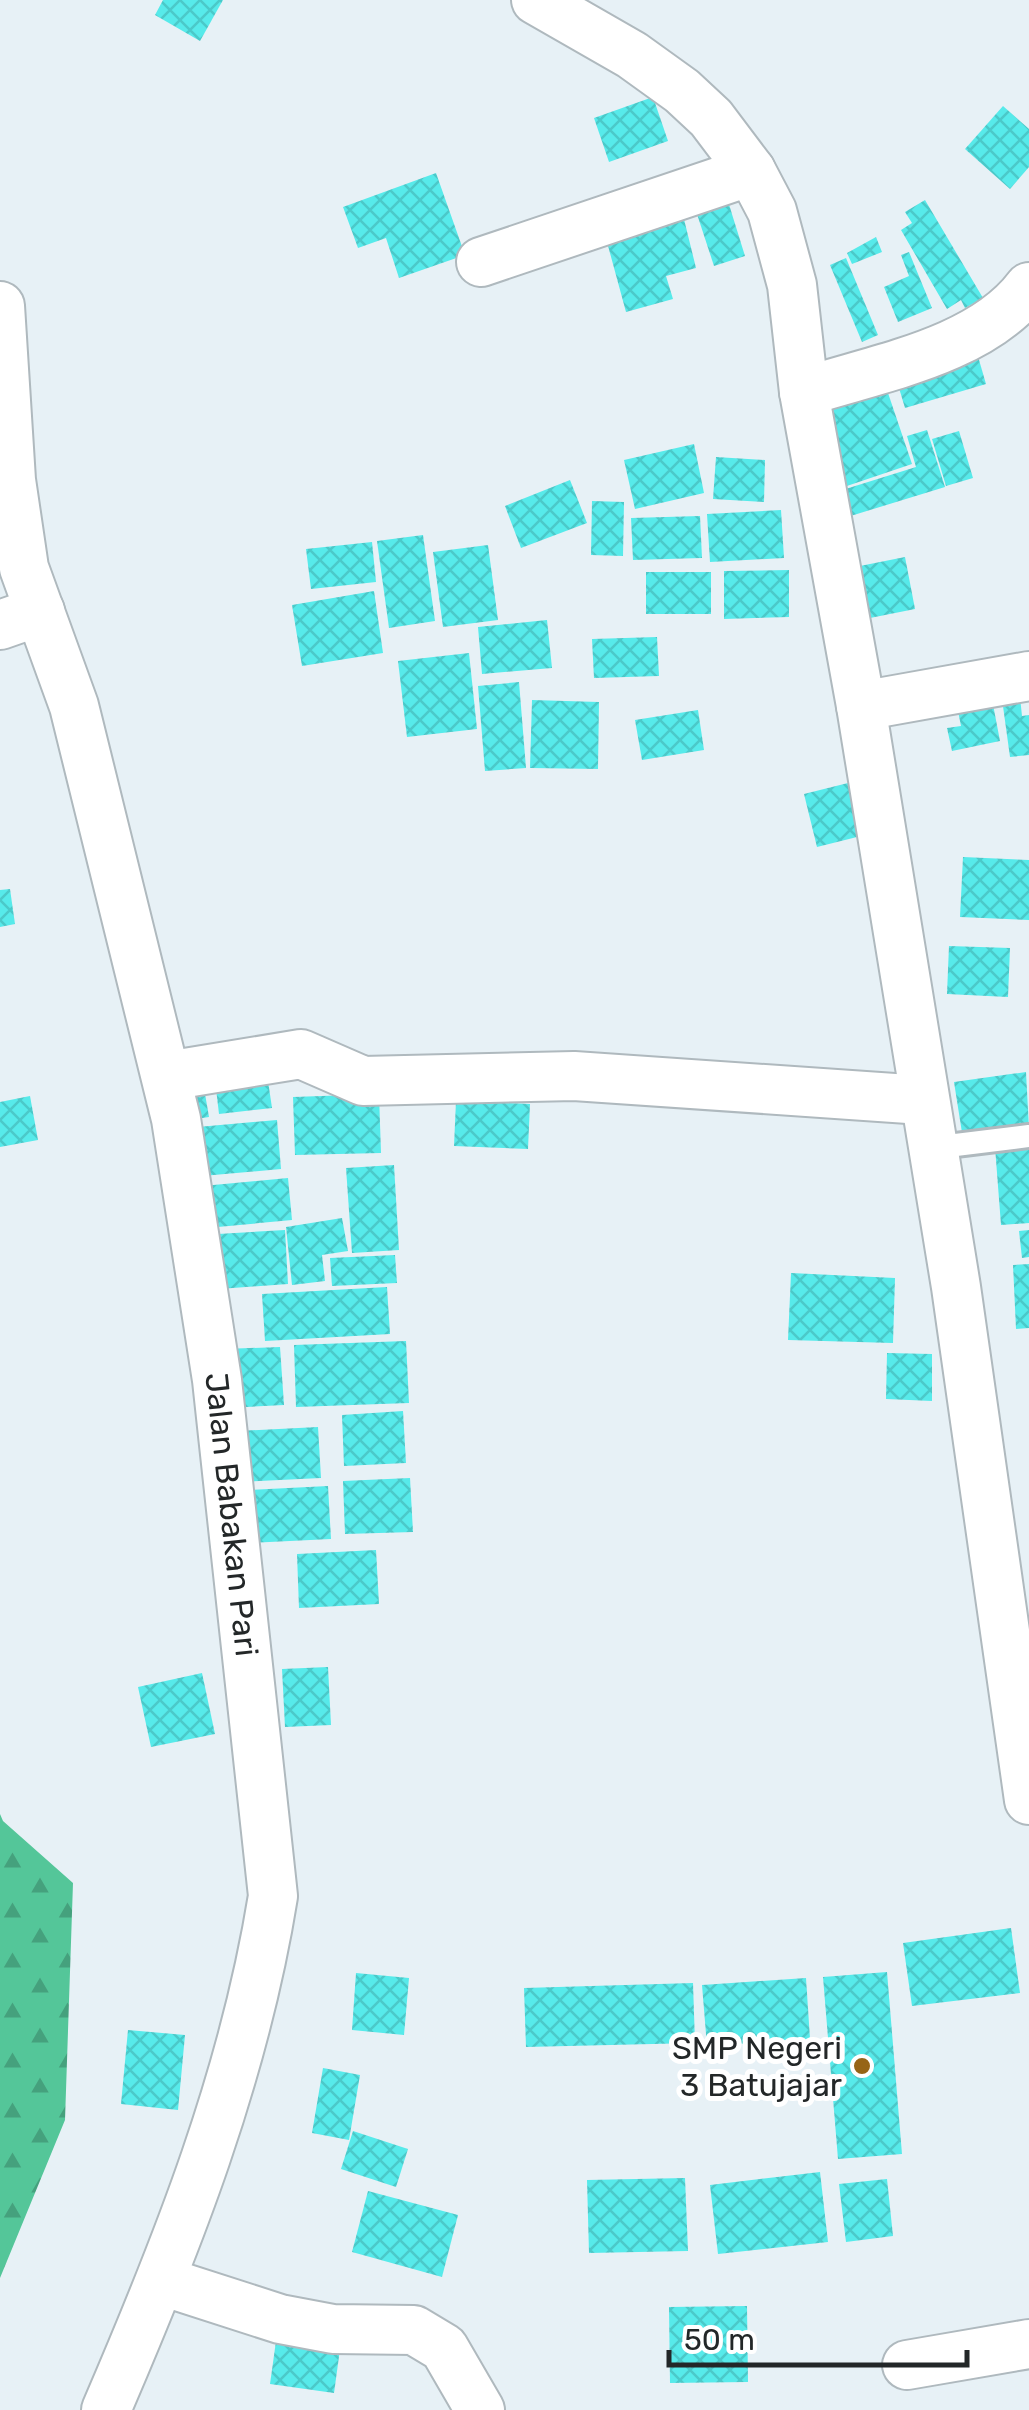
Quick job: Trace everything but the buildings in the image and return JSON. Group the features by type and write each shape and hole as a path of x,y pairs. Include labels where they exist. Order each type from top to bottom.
{"street":[{"path":"536,0 632,55 682,91 711,118 751,171 772,210 792,285 804,392 956,1287 1029,1800"},
{"path":"481,262 751,171"},
{"path":"804,392 967,338 1000,319 1029,286"},
{"name":"Jalan Babakan Pari","path":"0,306 14,498 24,568 20,618 74,706 167,1076 218,1380 273,1896 261,1970 225,2107 162,2281 106,2410"},
{"path":"860,706 1029,676"},
{"path":"167,1076 300,1054 363,1081 574,1076 923,1100"},
{"path":"162,2281 280,2319 333,2329 414,2330 444,2348 480,2410"},
{"path":"907,2365 1029,2344"}],"lane":[{"path":"932,1148 1029,1136"}],"green space":[{"path":"0,1814 3,1821 73,1883 65,2120 0,2278"}],"place":[{"name":"SMP Negeri 3 Batujajar","path":"862,2066"}]}
